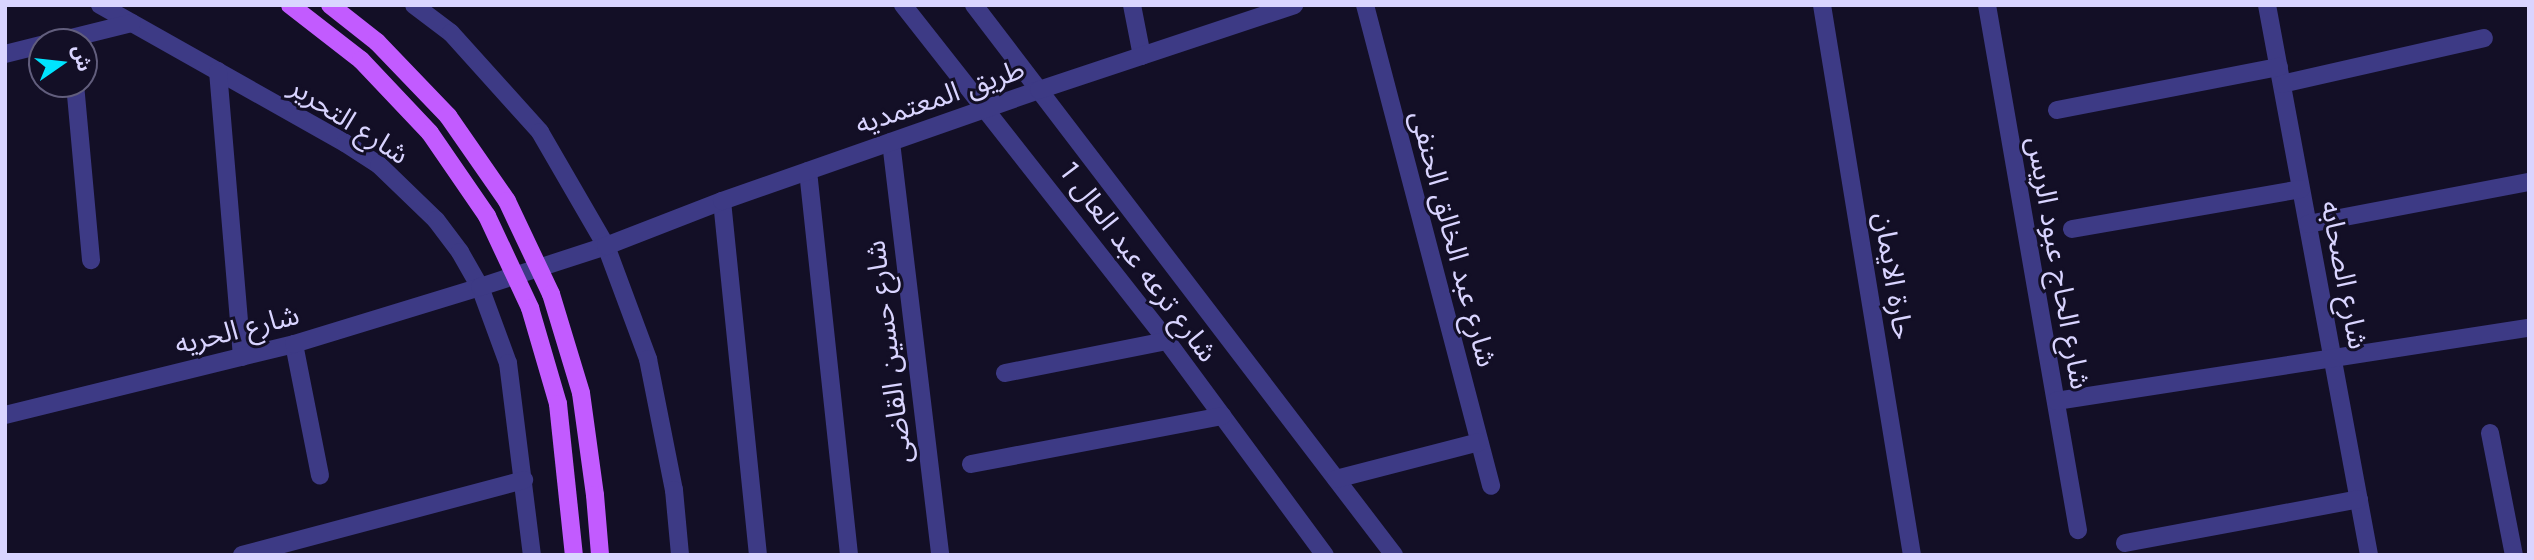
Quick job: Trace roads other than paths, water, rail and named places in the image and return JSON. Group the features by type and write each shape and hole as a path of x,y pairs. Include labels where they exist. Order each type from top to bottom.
{"main road":[{"path":"290,5 361,60 430,133 487,216 530,308 558,404 574,555"},
{"path":"330,5 377,41 448,116 507,201 551,294 581,393 600,555"}],"street":[{"name":"شارع التحرير","path":"100,5 345,143 379,165 436,220 460,252 480,287 508,363 532,555"},
{"path":"414,5 452,33 540,132 606,246 648,359 674,490 680,555"},
{"name":"شارع ترعه عبد العال 1","path":"903,5 987,108 1167,341 1325,555"},
{"name":"شارع ترعه عبد العال 1","path":"974,5 1394,555"},
{"path":"1132,5 1142,56"},
{"name":"طريق المعتمديه","path":"606,246 722,201 1142,56 1261,10 1294,5"},
{"name":"شارع عبد الخالق الحنفى","path":"1365,5 1491,486"},
{"name":"حارة الايمان","path":"1822,5 1912,555"},
{"name":"شارع الحاج عبود الريس","path":"1987,5 2078,530"},
{"name":"شارع الصحابه","path":"2267,5 2369,555"},
{"path":"98,32 132,23"},
{"path":"2057,110 2280,75 2484,38"},
{"path":"5,54 28,48"},
{"path":"218,71 242,356"},
{"path":"76,98 91,260"},
{"name":"شارع حسين القاضى","path":"891,142 940,555"},
{"path":"808,171 849,555"},
{"path":"2308,224 2529,182"},
{"path":"2073,229 2301,189"},
{"path":"722,201 758,555"},
{"name":"شارع الحريه","path":"5,415 294,344 606,246"},
{"path":"2056,401 2529,328"},
{"path":"1004,373 1167,341"},
{"path":"294,344 320,475"},
{"path":"971,464 1222,416"},
{"path":"2490,433 2514,555"},
{"path":"1336,479 1479,442"},
{"path":"242,555 524,480"},
{"path":"2125,542 2359,499"}]}
